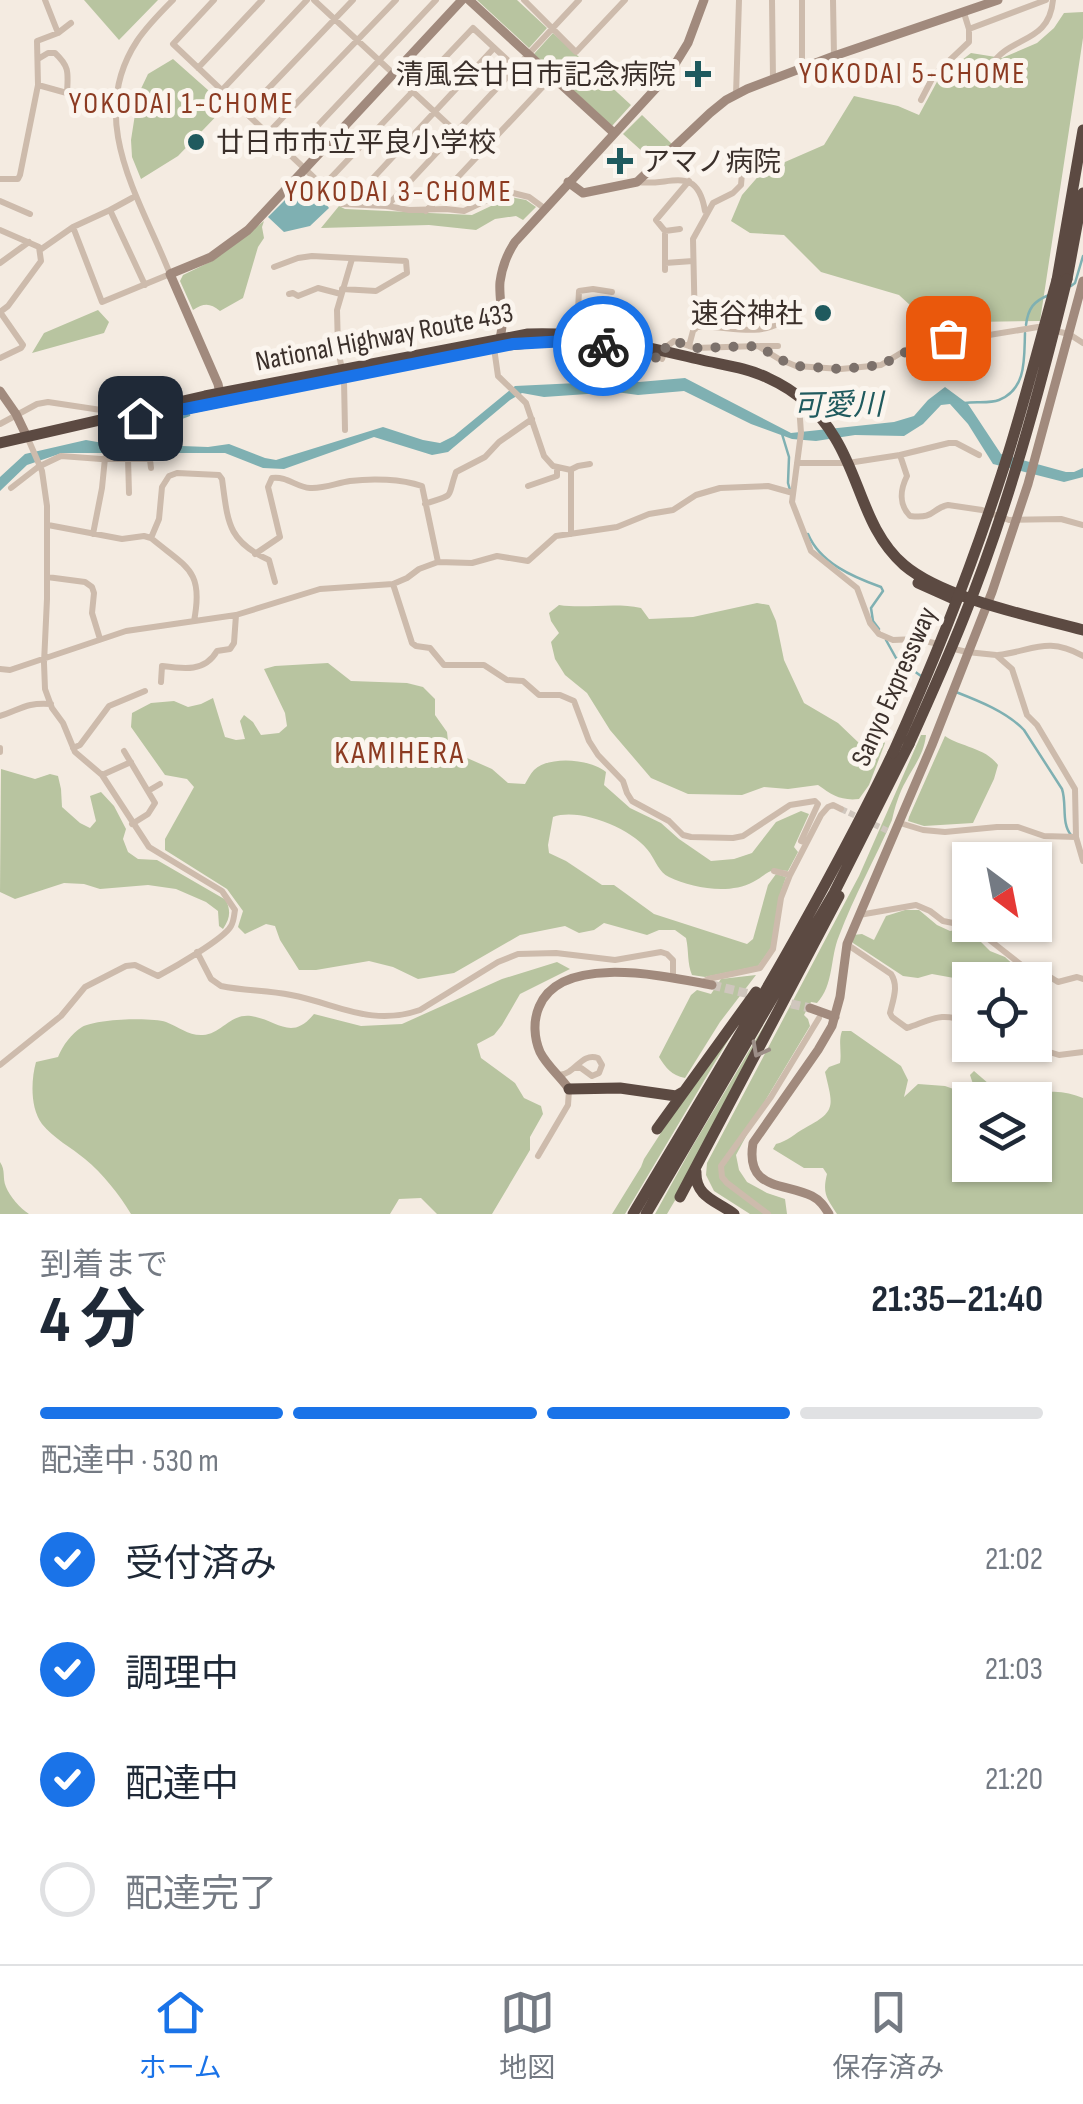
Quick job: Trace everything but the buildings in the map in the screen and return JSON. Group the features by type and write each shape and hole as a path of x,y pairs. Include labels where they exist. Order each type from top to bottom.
{"highway":[{"name":"Sanyo Expressway","path":"632,1214 841,857 925,682 979,542 1062,279 1083,130"},
{"name":"Sanyo Expressway","path":"646,1214 834,893 910,744 965,615 1028,428 1083,192"},
{"name":"National Highway Route 433","path":"30,444 108,418 502,339 567,341 663,355 768,377 802,398 818,413 844,463 863,524 897,567 932,591 1083,631"},
{"name":"National Highway Route 433","path":"663,355 757,380 799,405 824,428"},
{"name":"National Highway Route 433","path":"0,446 30,444 221,397"},
{"path":"680,1198 833,910 879,806"},
{"path":"657,1129 776,963 841,857"},
{"path":"569,1089 620,1088 676,1096 684,1092"},
{"path":"569,1089 664,1100 670,1105 669,1112"},
{"path":"700,1158 696,1180 700,1191 734,1214"},
{"path":"706,1213 717,1208 726,1214"}],"street":[{"path":"45,0 58,33"},
{"path":"172,0 135,42 125,62 115,122 120,155 221,397"},
{"path":"214,0 173,44 342,204 464,212 500,194 513,193 530,197 544,208"},
{"path":"198,68 262,0"},
{"path":"222,90 311,0 480,154"},
{"path":"245,113 353,0"},
{"path":"268,134 396,0"},
{"path":"290,155 436,0"},
{"path":"72,227 102,302 212,257 248,230 466,0 614,133"},
{"path":"524,0 576,52 625,0"},
{"path":"590,464 570,470 557,468 544,456 526,403 498,376 504,264 519,235 668,74 682,54 704,0"},
{"path":"736,94 739,0"},
{"path":"772,0 773,79"},
{"path":"802,0 802,68"},
{"path":"833,0 834,56"},
{"path":"636,182 704,118 736,94 998,0"},
{"path":"969,29 1049,0 1052,12 1047,23 1035,35 1004,50 991,66"},
{"path":"387,206 574,1"},
{"path":"921,100 934,75 969,42 964,13"},
{"path":"0,179 18,179 20,175 38,85 37,41 58,33 70,23"},
{"path":"322,186 473,28 516,68"},
{"path":"348,205 494,48"},
{"path":"38,59 55,53 64,62 70,94 38,85"},
{"path":"426,211 552,77"},
{"path":"689,346 695,328 693,239 713,203 738,190 742,173 751,168"},
{"path":"568,182 582,193 678,178 690,181 703,198 706,213"},
{"path":"690,181 656,220 664,230 665,267 693,261"},
{"path":"40,250 72,227 132,198"},
{"path":"0,200 30,214"},
{"path":"110,210 145,285"},
{"path":"664,230 680,229"},
{"path":"0,230 40,250"},
{"path":"0,263 29,242"},
{"path":"0,358 23,345 0,312 40,266 40,250"},
{"path":"274,267 312,256 405,259 408,272 374,292 318,288 298,296 290,294"},
{"path":"345,430 337,312 352,259"},
{"path":"829,1214 816,1198 766,1181 754,1168 751,1152 758,1132 818,1050 835,1017 847,944 986,607 1016,520 1083,281"},
{"path":"577,330 579,291 612,292"},
{"path":"695,328 759,330 780,323"},
{"path":"759,346 796,366 864,368 886,363 927,337 958,340 1038,328 1069,334 1083,343"},
{"path":"663,355 666,346 674,341 697,348 778,346"},
{"path":"0,391 16,414 44,481 48,525 44,657 51,704 73,748 102,775 149,847 222,891 236,910 231,926 158,976 135,965 126,966 85,987 61,1016 0,1065"},
{"path":"2,422 48,402 100,410 108,418"},
{"path":"799,405 801,432 793,509 811,551 858,588 876,631 888,639 922,640 966,652 996,655 1048,644 1083,656"},
{"path":"425,504 446,498 456,472 485,457 532,419"},
{"path":"797,463 844,463 949,443 979,455"},
{"path":"11,488 38,465 67,455 148,459 151,468"},
{"path":"898,455 906,476 901,496 910,516 930,516 948,505 1016,520 1059,519 1083,525"},
{"path":"93,534 104,458"},
{"path":"128,458 129,493"},
{"path":"528,486 558,476 557,468"},
{"path":"570,470 571,534"},
{"path":"151,538 159,519 162,488 169,476 217,474 222,479 229,524 248,551 270,560 275,582"},
{"path":"255,554 280,537 268,487 273,478 284,477 314,488 362,480 419,484 423,488 438,562"},
{"path":"0,669 10,670 126,631 236,615 320,590 393,584 438,562 472,563 497,556 528,561 556,536 618,527 672,510 696,495 720,488 768,486 793,494"},
{"path":"48,525 122,539 151,538 193,576 198,590 194,620"},
{"path":"47,577 85,582 92,588 92,613 100,639"},
{"path":"393,584 410,639 416,646 430,648 444,665 484,665 507,680 523,682 539,695 560,695 574,701 589,741 623,782 632,801 662,816 684,835 743,836 790,805 816,802 801,842 806,844"},
{"path":"161,682 162,666 199,668 212,660 217,651 230,649 236,615"},
{"path":"996,655 1012,670 1027,714 1073,784 1076,837 1083,861"},
{"path":"73,748 80,745 109,706 145,691"},
{"path":"0,716 31,702 51,704"},
{"path":"124,751 155,804 132,824"},
{"path":"102,775 131,762"},
{"path":"148,791 160,784"},
{"path":"701,983 708,978 760,968 773,948 781,898 790,875 828,806 840,809"},
{"path":"894,829 1018,827 1044,836 1076,837"},
{"path":"774,871 790,875"},
{"path":"859,915 916,905 943,921 973,927 1024,967 1058,982 1083,979"},
{"path":"847,944 892,974 896,985 890,1013 899,1024 907,1028 933,1017 952,1017"},
{"path":"197,952 211,979 221,986 295,996 380,1018 420,1010 518,954 556,953 614,960 661,952 673,960 672,979"},
{"path":"538,1156 568,1105 569,1089 545,1060 535,1034 537,1012 546,994 580,975 626,973 712,985"},
{"path":"810,1008 835,1017"},
{"path":"768,1214 727,1183 721,1166 771,1098 820,1018"},
{"path":"1052,1053 1083,1052"},
{"path":"558,1075 566,1075 575,1068"}],"green space":[{"path":"84,0 158,0 119,40"},
{"path":"477,0 517,0 547,28 529,48"},
{"path":"1083,12 1083,38 1040,321 934,327 899,295 821,272 784,235 750,233 731,221 742,195 762,172 824,145 854,96 919,115 939,78 971,53 1002,58 1037,43 1064,13"},
{"path":"553,33 631,105 612,126 534,54"},
{"path":"173,59 226,106 178,156 141,179 132,157 131,140 138,95 148,74"},
{"path":"642,115 672,144 654,162 623,134"},
{"path":"510,197 536,207 523,220 516,216 495,219 476,230 429,225 321,228 339,206 472,215"},
{"path":"264,221 264,238 243,298 220,311 207,305 193,310 180,281 183,275 214,260"},
{"path":"98,310 109,322 104,333 32,353 44,333"},
{"path":"757,603 769,605 784,660 804,703 838,723 860,744 882,740 885,743 869,785 859,799 837,796 818,785 764,787 742,795 688,794 651,778 610,730 587,693 565,675 551,642 559,633 549,613 559,605 631,606 641,608 649,619 693,617"},
{"path":"328,663 351,681 423,687 435,699 435,715 447,732 449,750 492,769 508,783 525,784 534,770 550,762 570,761 599,768 606,772 604,785 630,808 661,823 711,861 752,853 776,822 801,811 809,814 788,871 771,871 743,886 722,889 699,887 669,877 642,844 606,822 577,815 553,817 549,853 602,885 614,885 654,914 747,944 753,939 768,885 776,874 786,877 771,948 758,966 705,977 692,975 686,938 675,930 647,935 604,923 579,933 565,926 520,935 454,973 418,979 369,961 299,970 275,926 266,924 245,934 238,927 243,911 227,889 165,850 165,839 194,787 187,779 165,775 131,727 132,713 151,703 174,701 188,707 213,698 225,737 245,739 240,721 244,715 261,735 279,733 287,726 285,713 264,669"},
{"path":"921,735 926,735 919,759 901,790 892,820 845,921 826,988 804,1015 810,1026 736,1155 747,1182 785,1199 787,1214 750,1214 714,1191 706,1175 707,1163 859,876"},
{"path":"945,736 993,759 998,765 994,779 973,823 924,826 908,821 909,817"},
{"path":"1,769 35,779 50,774 58,776 62,807 90,828 96,821 90,796 101,792 126,829 123,839 128,852 138,859 157,860 226,900 229,915 223,929 219,926 218,911 176,889 148,885 100,889 64,883 15,899 0,892"},
{"path":"919,910 937,925 952,931 952,942 981,942 1010,962 952,962 952,978 903,976 851,939 862,934 874,940 886,916"},
{"path":"557,962 570,969 520,994 494,1035 477,1044 481,1058 515,1083 524,1098 541,1106 543,1114 530,1137 530,1150 492,1214 437,1214 421,1198 399,1199 390,1214 131,1214 85,1159 46,1129 35,1110 36,1062 58,1057 71,1036 89,1024 159,1020 203,1035 244,1016 291,1028 314,1014 361,1026 402,1024 502,979"},
{"path":"796,972 677,1197 667,1214 655,1214 692,1147"},
{"path":"756,975 685,1078 669,1070 659,1057 691,995 697,990 711,994 721,979"},
{"path":"742,1017 625,1214 612,1214 692,1085"},
{"path":"842,1031 851,1031 901,1066 908,1080 904,1097 918,1084 952,1088 952,1182 1052,1182 1052,1092 1083,1098 1083,1214 837,1214 826,1196 827,1174 823,1168 804,1168 773,1149 828,1112 831,1100 825,1072 840,1063"},
{"path":"974,1071 987,1082 972,1082 970,1075"},
{"path":"0,1162 8,1191 29,1214 0,1214"}],"water":[{"path":"306,179 329,208 310,226 284,232 268,217"},
{"path":"685,378 791,433 894,422 914,416 945,387 968,404 1001,454 1066,472 1083,468 1083,477 1064,482 993,464 950,404 941,405 923,424 904,436 855,435 816,441 792,439 751,424 684,391 544,397 522,393 448,452 432,455 374,437 284,469 263,468 225,453 62,453 27,465 0,491 0,477 25,454 86,440 208,447 229,444 276,460 383,427 440,443 515,386"}],"waterway":[{"path":"1071,286 1083,256"},
{"path":"1026,325 1033,306 1049,295"},
{"path":"965,403 995,401 1015,388 1022,372 1025,333"},
{"path":"156,422 189,415"},
{"name":"可愛川","path":"782,434 789,457 790,490"},
{"path":"808,534 829,561 881,587 883,591 871,608 879,629"},
{"path":"886,640 896,658 921,676"},
{"path":"956,692 1001,712 1024,730 1062,789 1071,835"}],"tunnel":[{"path":"841,809 888,831"},
{"path":"712,985 758,996"},
{"path":"778,1001 810,1008"}],"way so far":[{"path":"603,346 662,359 666,346 674,341 697,348 759,346 796,366 841,369 881,365 927,337 948,338"}],"place":[{"name":"清風会廿日市記念病院","path":"698,74"},
{"name":"廿日市市立平良小学校","path":"196,142"},
{"name":"アマノ病院","path":"620,161"},
{"name":"速谷神社","path":"823,313"}],"district":[{"name":"YOKODAI 5-CHOME","path":"913,73"},
{"name":"YOKODAI 1-CHOME","path":"182,103"},
{"name":"YOKODAI 3-CHOME","path":"399,191"},
{"name":"KAMIHERA","path":"400,752"}],"route":[{"path":"140,418 513,344 567,341 603,346"}]}
